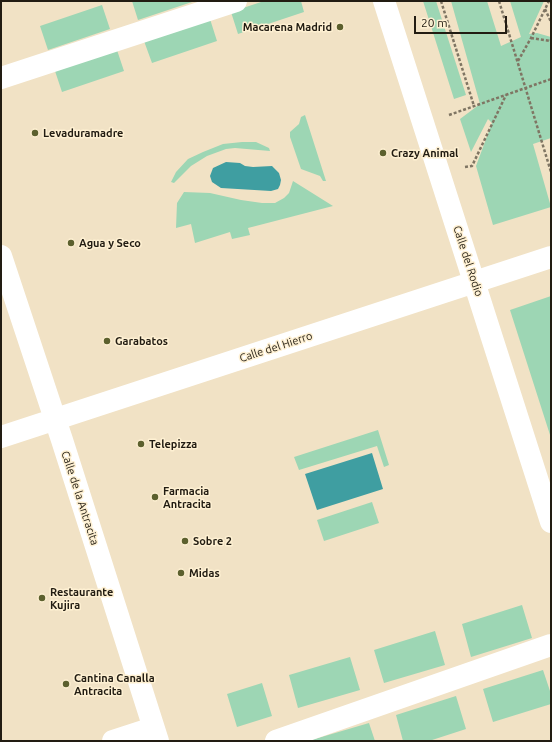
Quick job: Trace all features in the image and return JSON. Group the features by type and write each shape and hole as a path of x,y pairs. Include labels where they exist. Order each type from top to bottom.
{"street":[{"path":"1,78 236,1"},
{"name":"Calle del Rodio","path":"384,1 551,522"},
{"name":"Calle de la Antracita","path":"1,256 156,735"},
{"name":"Calle del Hierro","path":"1,437 551,257"},
{"path":"276,741 551,644"},
{"path":"113,741 156,735"}],"path":[{"path":"441,1 474,106"},
{"path":"499,1 551,172"},
{"path":"518,62 532,38 549,1"},
{"path":"545,9 551,22"},
{"path":"532,38 551,41 551,39"},
{"path":"443,117 551,79"},
{"path":"459,169 472,166 506,95"}],"green space":[{"path":"132,1 195,1 138,20"},
{"path":"264,1 301,1 304,12 238,34 231,12"},
{"path":"423,1 436,1 466,95 454,99"},
{"path":"451,1 487,1 501,46 521,37 510,1 544,1 529,34 537,33 551,37 551,138 533,144 551,207 493,225 476,166 492,123 488,119 471,152 460,119 480,104"},
{"path":"102,5 110,29 48,50 40,26"},
{"path":"210,19 217,41 152,63 144,41"},
{"path":"117,50 124,71 62,92 55,71"},
{"path":"305,115 326,181 323,181 320,176 301,169 290,137 290,132 299,124 301,117"},
{"path":"256,142 269,148 270,151 235,148 226,149 207,156 191,166 174,183 171,182 176,172 188,159 223,144"},
{"path":"293,181 333,206 248,228 250,235 232,239 230,232 195,243 191,224 176,228 177,203 184,192 210,193 241,200 275,203 289,193"},
{"path":"551,296 551,438 510,310"},
{"path":"378,430 389,465 384,467 377,446 299,470 294,457"},
{"path":"372,502 379,523 324,541 317,520"},
{"path":"522,605 532,638 471,657 462,624"},
{"path":"435,631 445,665 384,683 374,650"},
{"path":"350,657 360,690 298,708 289,675"},
{"path":"543,670 551,694 551,704 493,722 483,689"},
{"path":"262,683 272,716 237,727 227,694"},
{"path":"456,696 466,729 429,741 403,741 396,715"},
{"path":"369,723 375,741 308,741"}],"water":[{"path":"226,162 240,163 245,166 253,167 272,166 279,173 281,180 280,185 278,189 271,191 221,188 212,182 210,176 213,168"},
{"path":"372,453 383,489 317,510 305,474"}],"place":[{"name":"Macarena Madrid","path":"340,27"},
{"name":"Levaduramadre","path":"35,133"},
{"name":"Crazy Animal","path":"383,153"},
{"name":"Agua y Seco","path":"71,243"},
{"name":"Garabatos","path":"107,341"},
{"name":"Telepizza","path":"141,444"},
{"name":"Farmacia Antracita","path":"155,497"},
{"name":"Sobre 2","path":"185,541"},
{"name":"Midas","path":"181,573"},
{"name":"Restaurante Kujira","path":"42,598"},
{"name":"Cantina Canalla Antracita","path":"66,684"}]}
